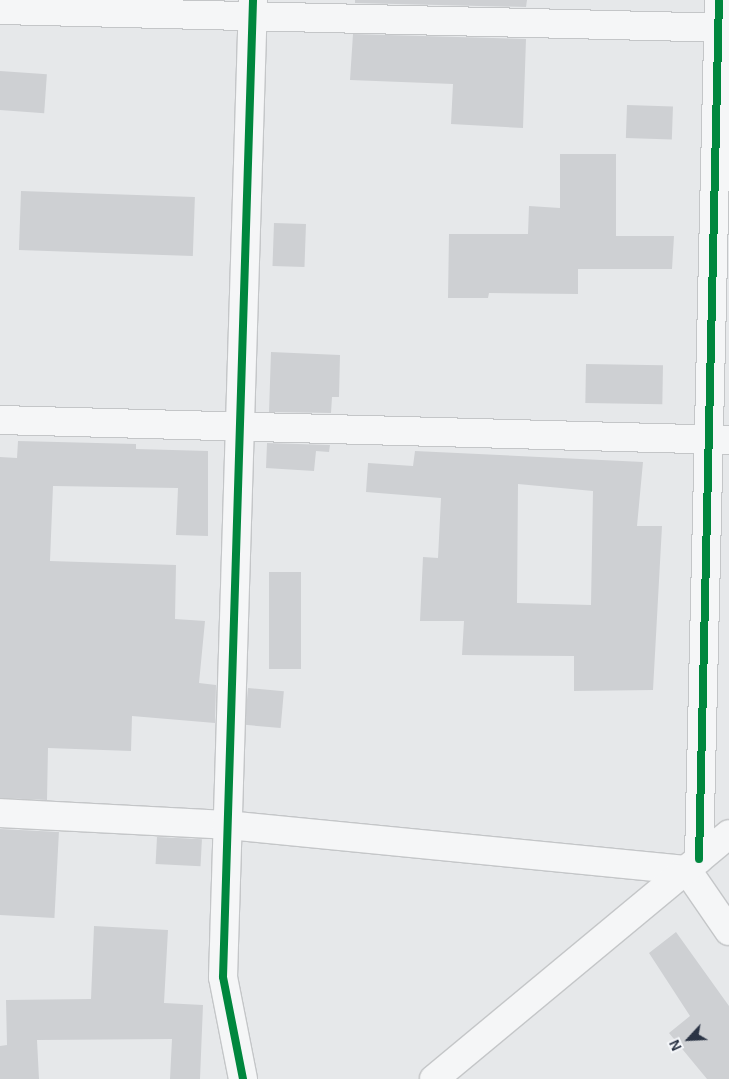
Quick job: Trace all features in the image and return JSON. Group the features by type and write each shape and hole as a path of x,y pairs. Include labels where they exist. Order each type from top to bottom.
{"street":[{"path":"719,0 724,28 719,440 693,864 729,931"},
{"path":"0,10 252,8 724,28"},
{"path":"244,1079 223,977 252,8"},
{"path":"0,420 719,440"},
{"path":"0,813 227,825 693,864"},
{"path":"434,1079 729,834"}],"building":[{"path":"355,0 527,0 526,7 355,3"},
{"path":"353,34 526,39 523,128 451,124 453,84 350,80"},
{"path":"0,71 47,74 44,113 0,110"},
{"path":"627,105 673,107 672,140 626,138"},
{"path":"560,154 616,154 616,236 674,236 672,269 578,269 578,294 489,293 488,298 448,298 449,234 528,234 529,206 560,208"},
{"path":"21,191 195,197 193,256 19,250"},
{"path":"274,223 306,224 304,267 272,266"},
{"path":"271,352 340,355 339,397 332,397 331,413 269,412"},
{"path":"586,364 663,365 662,404 585,403"},
{"path":"18,441 136,444 136,449 208,451 208,536 176,535 178,488 53,486 50,561 176,565 175,619 205,621 199,683 216,685 215,723 132,716 131,751 48,748 47,800 0,798 0,457 17,458"},
{"path":"267,443 330,445 329,452 316,451 314,471 266,468"},
{"path":"415,451 643,462 637,526 662,526 653,690 574,691 574,656 462,655 464,621 420,621 423,557 438,558 441,498 366,492 368,463 413,466","holes":["518,484 593,491 591,605 517,603"]},
{"path":"269,572 301,572 301,669 269,669"},
{"path":"248,688 284,691 281,728 245,725"},
{"path":"0,829 59,832 54,918 0,915"},
{"path":"157,837 202,839 201,866 156,864"},
{"path":"94,926 168,930 164,1003 203,1005 200,1079 170,1079 172,1039 37,1040 39,1079 0,1079 0,1046 7,1045 6,1000 91,999"},
{"path":"676,932 729,1006 729,1079 707,1079 669,1033 690,1016 649,953"}],"cycle path":[{"path":"243,1079 223,977 253,0"},
{"path":"699,859 719,0"}]}
